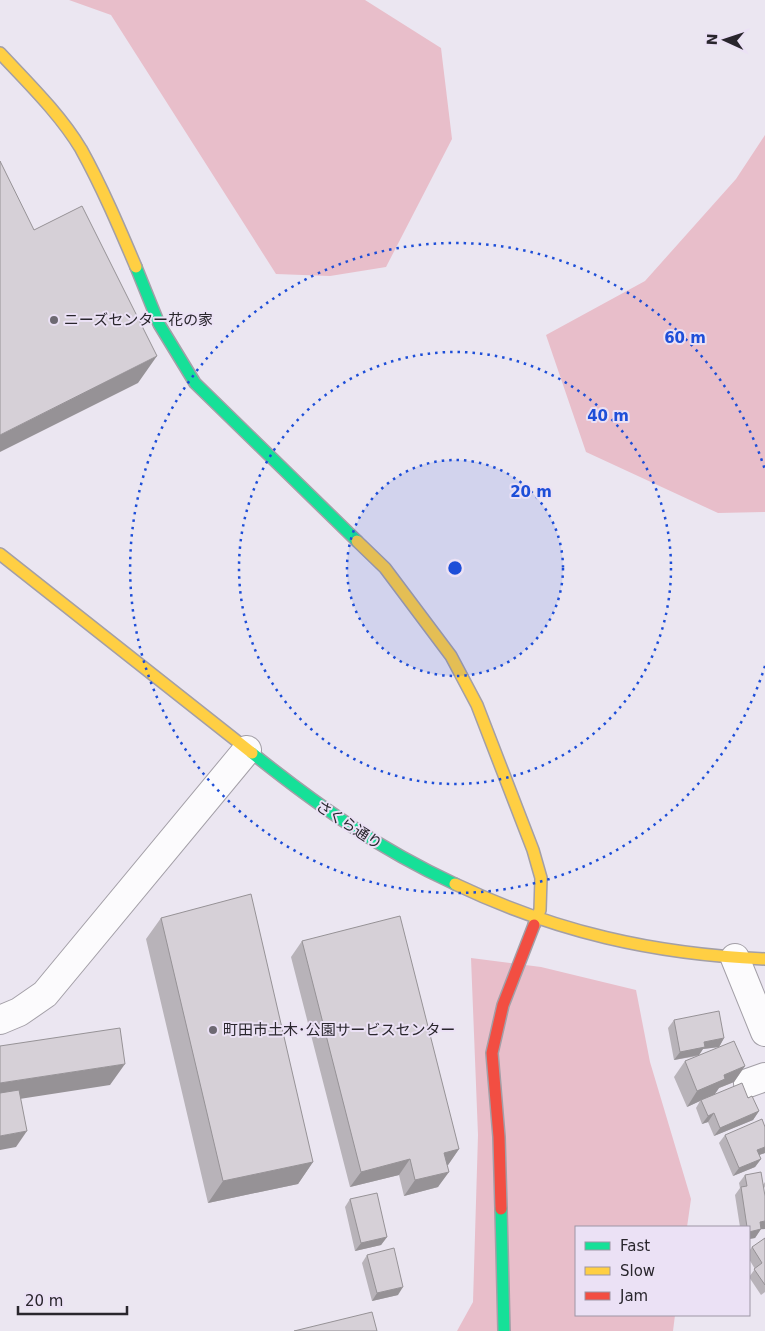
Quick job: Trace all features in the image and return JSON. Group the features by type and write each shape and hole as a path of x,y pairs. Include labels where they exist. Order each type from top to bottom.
{"street":[{"path":"0,54 43,99 80,148 115,217 159,324 195,383 385,568 451,656 477,705 533,850 541,878 542,898 537,917 502,1005 492,1053 499,1137 504,1331"},
{"name":"さくら通り","path":"0,554 316,804 365,838 436,875 537,917 584,934 642,946 735,958 765,959"},
{"path":"0,1020 19,1012 45,994 247,750"},
{"path":"735,958 765,1032"}],"shaded area":[{"path":"69,0 365,0 441,48 452,139 386,267 330,276 276,274 111,15"},
{"path":"765,135 765,512 718,513 586,452 546,335 645,281 736,179"},
{"path":"471,958 541,967 636,990 650,1062 691,1199 687,1226 575,1226 575,1316 675,1316 673,1331 457,1331 473,1302 478,1135"}],"building":[{"name":"ニーズセンター花の家","path":"0,161 34,230 82,206 157,356 0,435"},
{"path":"251,894 313,1162 223,1181 161,918"},
{"path":"400,916 459,1149 444,1153 449,1172 415,1180 410,1159 361,1172 302,941"},
{"path":"719,1011 724,1038 704,1042 705,1047 680,1052 674,1020"},
{"path":"120,1028 125,1064 0,1083 0,1046"},
{"path":"734,1041 745,1066 724,1075 725,1079 697,1091 685,1061"},
{"path":"742,1083 748,1098 752,1096 759,1111 720,1128 714,1113 708,1116 701,1100"},
{"path":"19,1090 27,1131 0,1136 0,1093"},
{"path":"762,1119 765,1127 765,1147 757,1150 761,1159 739,1168 725,1135"},
{"path":"761,1172 765,1196 765,1221 760,1222 761,1229 750,1232 750,1226 747,1226 741,1187 747,1186 745,1175"},
{"path":"377,1193 387,1237 361,1243 350,1199"},
{"path":"765,1238 765,1285 754,1269 762,1263 752,1247"},
{"path":"394,1248 403,1287 377,1293 367,1255"},
{"path":"372,1312 377,1331 294,1331"}],"traffic: fast":[{"path":"136,267 159,324 195,383 357,541"},
{"path":"252,753 349,825 400,856 455,884"},
{"path":"501,1209 504,1331"}],"traffic: slow":[{"path":"0,53 54,111 73,136 103,192 136,267"},
{"path":"357,541 385,568 451,656 477,705 533,850 541,878 540,910 534,925"},
{"path":"0,554 252,753"},
{"path":"455,884 530,915 606,938 684,952 765,959"}],"traffic: jam":[{"path":"501,1209 499,1137 492,1053 503,1005 534,925"}],"place":[{"name":"ニーズセンター花の家","path":"54,320"},
{"name":"町田市土木･公園サービスセンター","path":"213,1030"}]}
